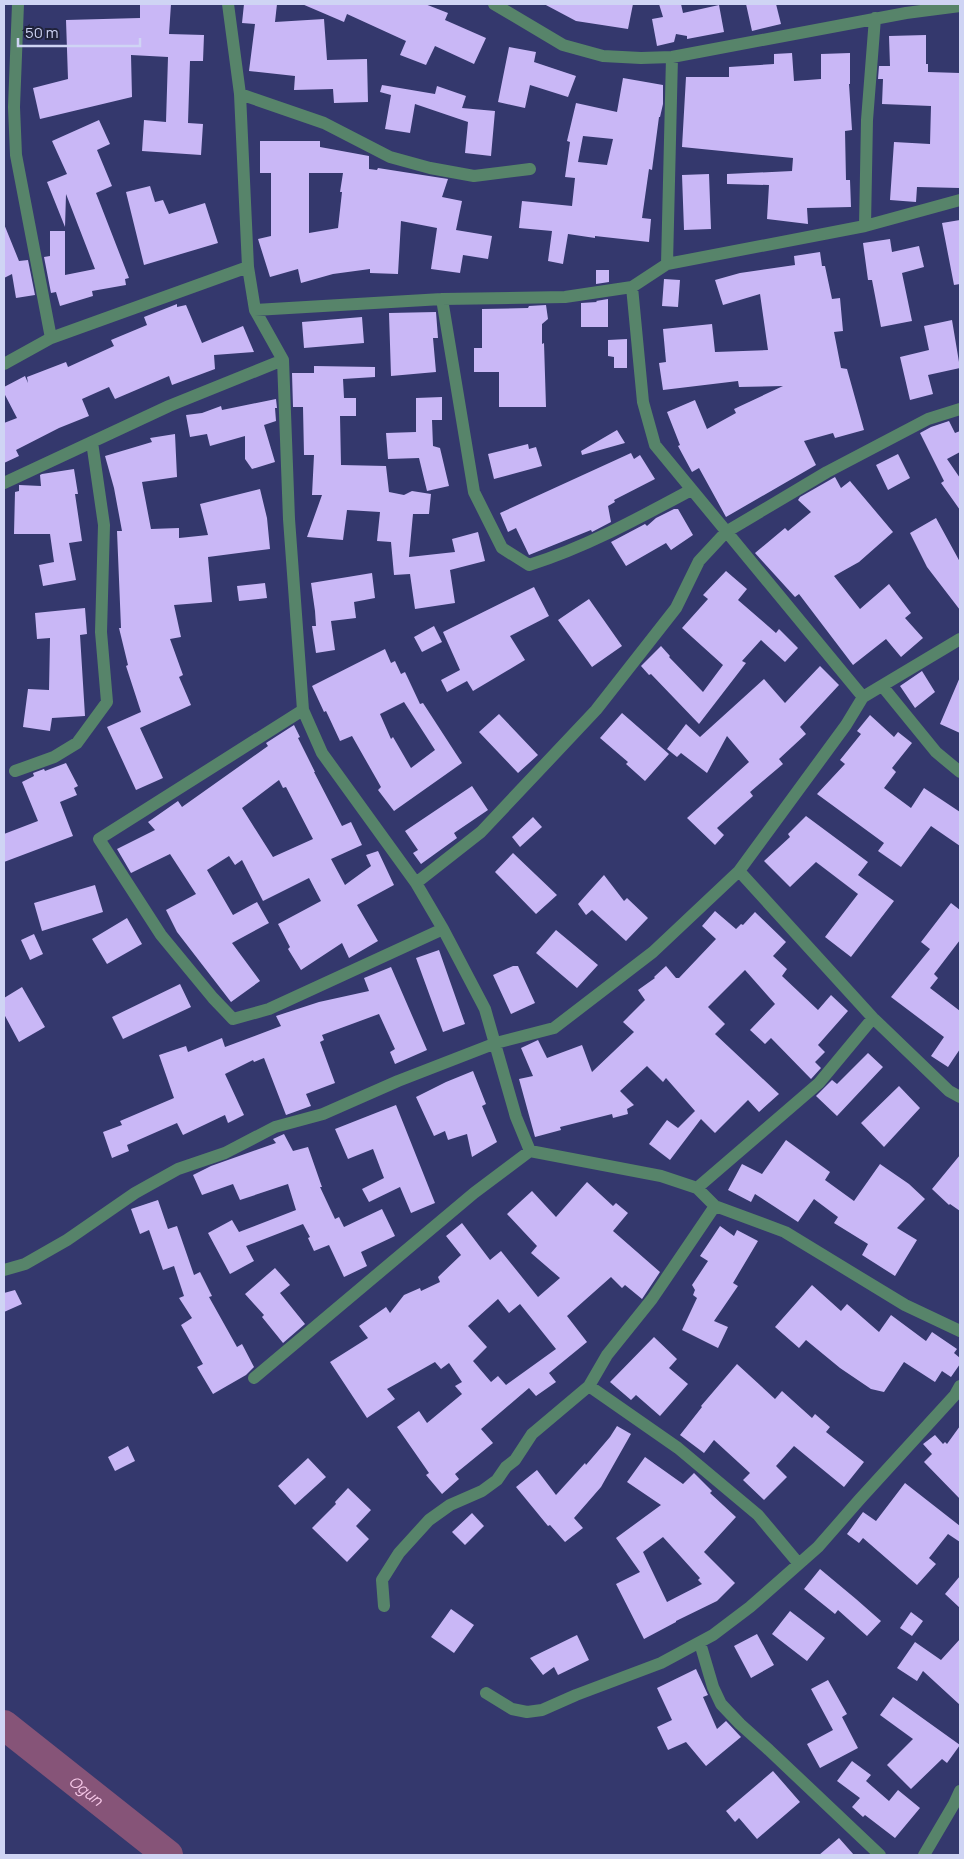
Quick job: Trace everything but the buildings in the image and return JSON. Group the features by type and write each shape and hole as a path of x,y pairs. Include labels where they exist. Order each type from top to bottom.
{"street":[{"path":"18,4 10,45 16,155 51,338"},
{"path":"228,4 240,94 248,267 255,310 283,360 289,519 303,710 322,753 416,883 443,929 485,1009 516,1117 530,1151"},
{"path":"494,4 563,45 603,56 641,58 672,57 875,18 904,8 960,6"},
{"path":"865,226 867,120 875,18"},
{"path":"668,264 672,57"},
{"path":"240,94 324,123 390,157 430,168 474,176 530,169"},
{"path":"255,310 442,299 565,297 632,287 668,264 865,226 960,200"},
{"path":"4,364 51,338 248,267"},
{"path":"632,287 643,402 655,444 691,490 864,697"},
{"path":"442,299 474,492 502,548 529,565 562,555 691,490"},
{"path":"4,483 170,406 283,360"},
{"path":"416,883 481,832 596,710 676,608 699,561 726,532 827,472 928,419 960,409"},
{"path":"15,771 54,757 77,743 107,702 101,632 104,525 92,442"},
{"path":"4,1270 25,1264 67,1240 135,1193 178,1169 225,1153 275,1127 323,1114 398,1081 496,1043 554,1028 653,952 739,871 846,725 864,697 960,640"},
{"path":"883,687 936,752 960,772"},
{"path":"303,710 99,839 161,935 213,998 233,1019 268,1009 443,929"},
{"path":"739,871 873,1018 949,1091 960,1097"},
{"path":"697,1188 819,1083 873,1018"},
{"path":"254,1378 474,1194 530,1151 661,1176 697,1188 715,1206 785,1232 905,1304 960,1331"},
{"path":"384,1606 382,1580 400,1553 429,1520 450,1506 482,1491 497,1480 506,1467 515,1460 532,1434 588,1386 607,1355 652,1299 715,1206"},
{"path":"588,1386 678,1448 758,1515 799,1564"},
{"path":"486,1693 512,1709 527,1712 542,1710 661,1663 713,1636 750,1607 818,1547 955,1395 960,1386"},
{"path":"700,1643 713,1687 721,1704 880,1855"},
{"path":"924,1855 960,1791"}],"waterway":[{"name":"Ogun","path":"4,1725 168,1855"}]}
